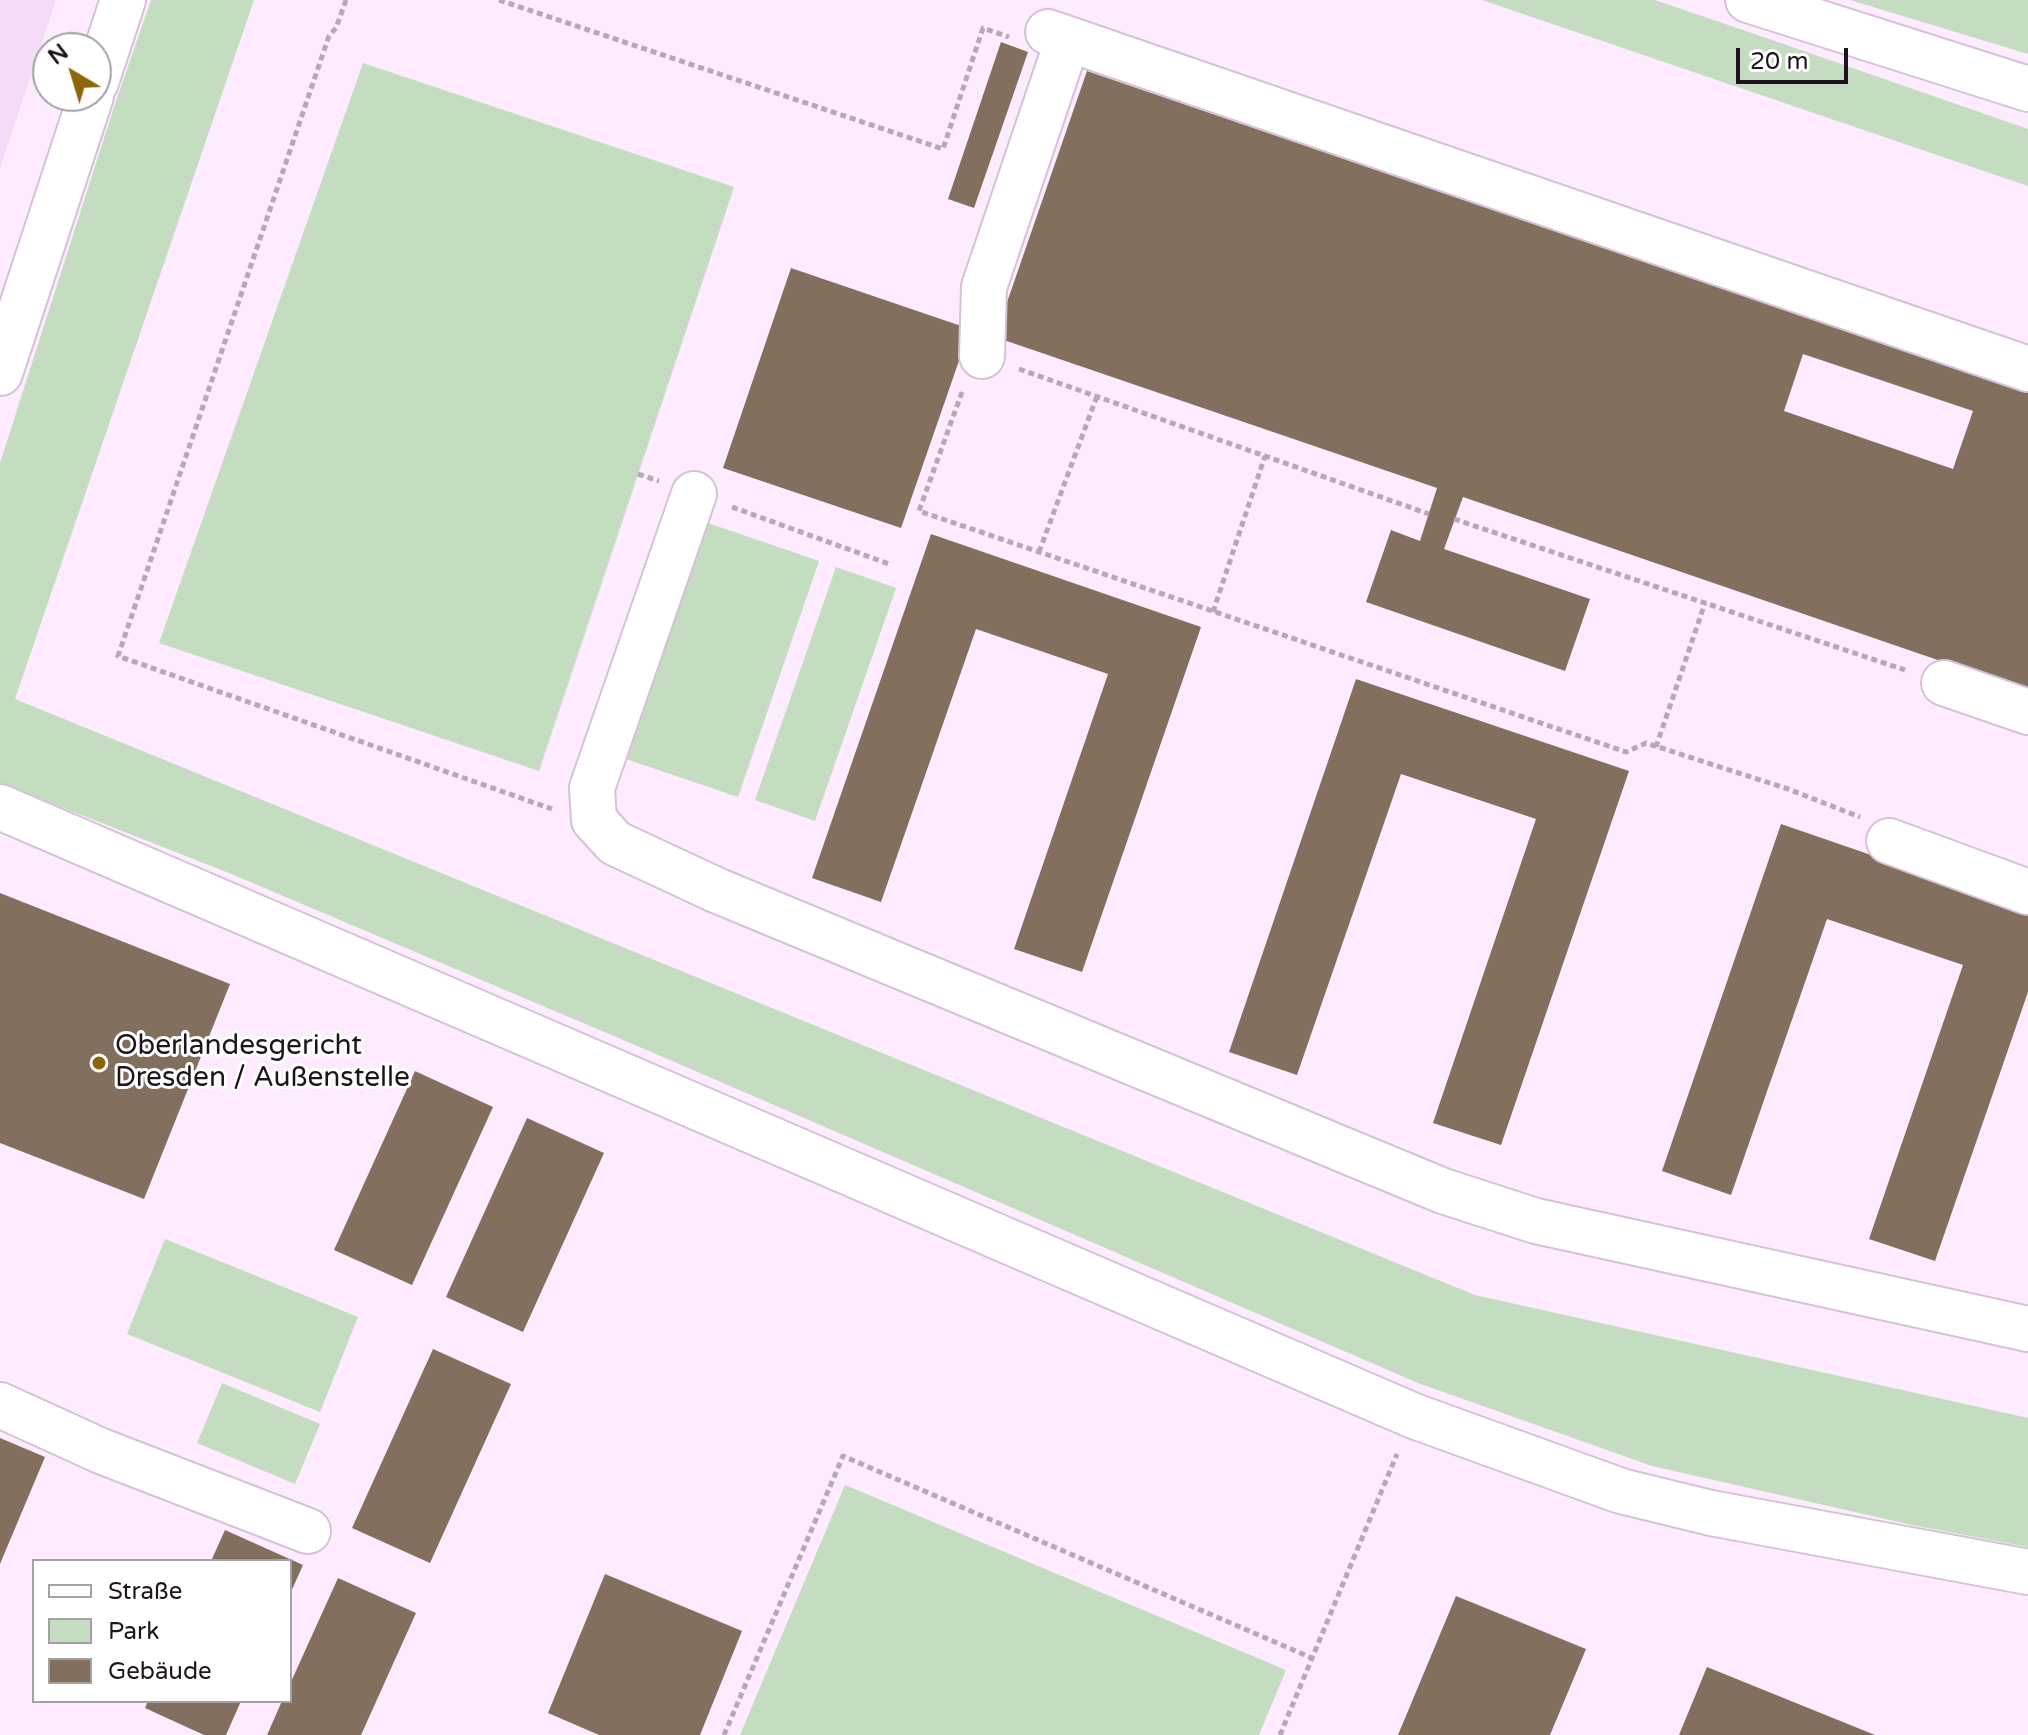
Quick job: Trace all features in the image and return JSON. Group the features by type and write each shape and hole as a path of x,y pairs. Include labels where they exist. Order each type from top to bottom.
{"street":[{"path":"112,33 123,0"},
{"path":"1748,0 2028,89"},
{"path":"982,356 984,287 1060,42 2028,369"},
{"path":"0,373 86,112"},
{"path":"694,494 592,788 594,820 615,843 716,890 1443,1191 1536,1221 2028,1329"},
{"path":"1944,683 2028,712"},
{"path":"0,807 1414,1416 1636,1495 1711,1513 2028,1572"},
{"path":"1889,841 2028,892"},
{"path":"0,1405 101,1451 308,1531"}],"path":[{"path":"346,0 336,28 329,36 118,656 546,805 566,818 594,820"},
{"path":"499,0 943,149 983,28 1060,42"},
{"path":"1429,514 976,353 919,511 1626,752 1646,743 1788,789 1889,829 1889,841"},
{"path":"1039,552 1097,396"},
{"path":"1213,612 1265,456"},
{"path":"638,474 889,564"},
{"path":"1454,519 1944,683"},
{"path":"1656,747 1705,603"},
{"path":"1280,1735 1414,1416"},
{"path":"724,1735 843,1456 1312,1658"}],"shaded area":[{"path":"0,0 56,0 45,32 32,32 32,72 0,168"}],"green space":[{"path":"151,0 254,0 15,699 1475,1295 2028,1418 2028,1547 1912,1525 1652,1466 1418,1383 229,873 0,783 0,463"},
{"path":"1482,0 1655,0 2028,129 2028,186"},
{"path":"1850,0 2028,0 2028,54"},
{"path":"363,63 734,187 539,771 159,643"},
{"path":"702,521 819,561 738,797 620,757"},
{"path":"836,567 896,588 815,821 755,800"},
{"path":"165,1239 358,1317 320,1412 127,1334"},
{"path":"222,1383 320,1424 295,1484 197,1443"},
{"path":"845,1485 1286,1670 1259,1735 740,1735"}],"building":[{"path":"1001,42 1028,52 974,208 948,199"},
{"path":"1087,71 2028,393 2028,691 1463,497 1444,549 1590,599 1565,671 1366,602 1391,530 1420,541 1437,488 995,337","holes":["1803,354 1973,411 1953,469 1784,411"]},
{"path":"791,268 970,329 901,528 723,468"},
{"path":"931,534 1201,627 1082,972 1014,949 1108,674 976,629 881,902 812,878"},
{"path":"1356,679 1629,771 1501,1145 1433,1123 1536,819 1401,774 1297,1075 1229,1052"},
{"path":"1781,824 2028,909 2028,992 1935,1261 1869,1239 1963,965 1827,919 1731,1195 1662,1171"},
{"name":"Oberlandesgericht Dresden / Außenstelle","path":"0,893 230,984 144,1199 0,1143"},
{"path":"415,1071 493,1107 412,1285 334,1250"},
{"path":"527,1118 604,1153 523,1332 446,1297"},
{"path":"433,1349 511,1384 430,1563 352,1528"},
{"path":"0,1438 45,1457 0,1564"},
{"path":"225,1530 290,1559 212,1559"},
{"path":"292,1560 303,1565 292,1590"},
{"path":"605,1574 742,1631 700,1735 599,1735 548,1713"},
{"path":"338,1578 416,1613 361,1735 267,1735 281,1703 292,1703 292,1680"},
{"path":"1456,1596 1586,1649 1550,1735 1398,1735"},
{"path":"1707,1667 1875,1735 1679,1735"},
{"path":"147,1703 240,1703 226,1735 204,1735 145,1708"}],"place":[{"name":"Oberlandesgericht Dresden / Außenstelle","path":"99,1063"}]}
